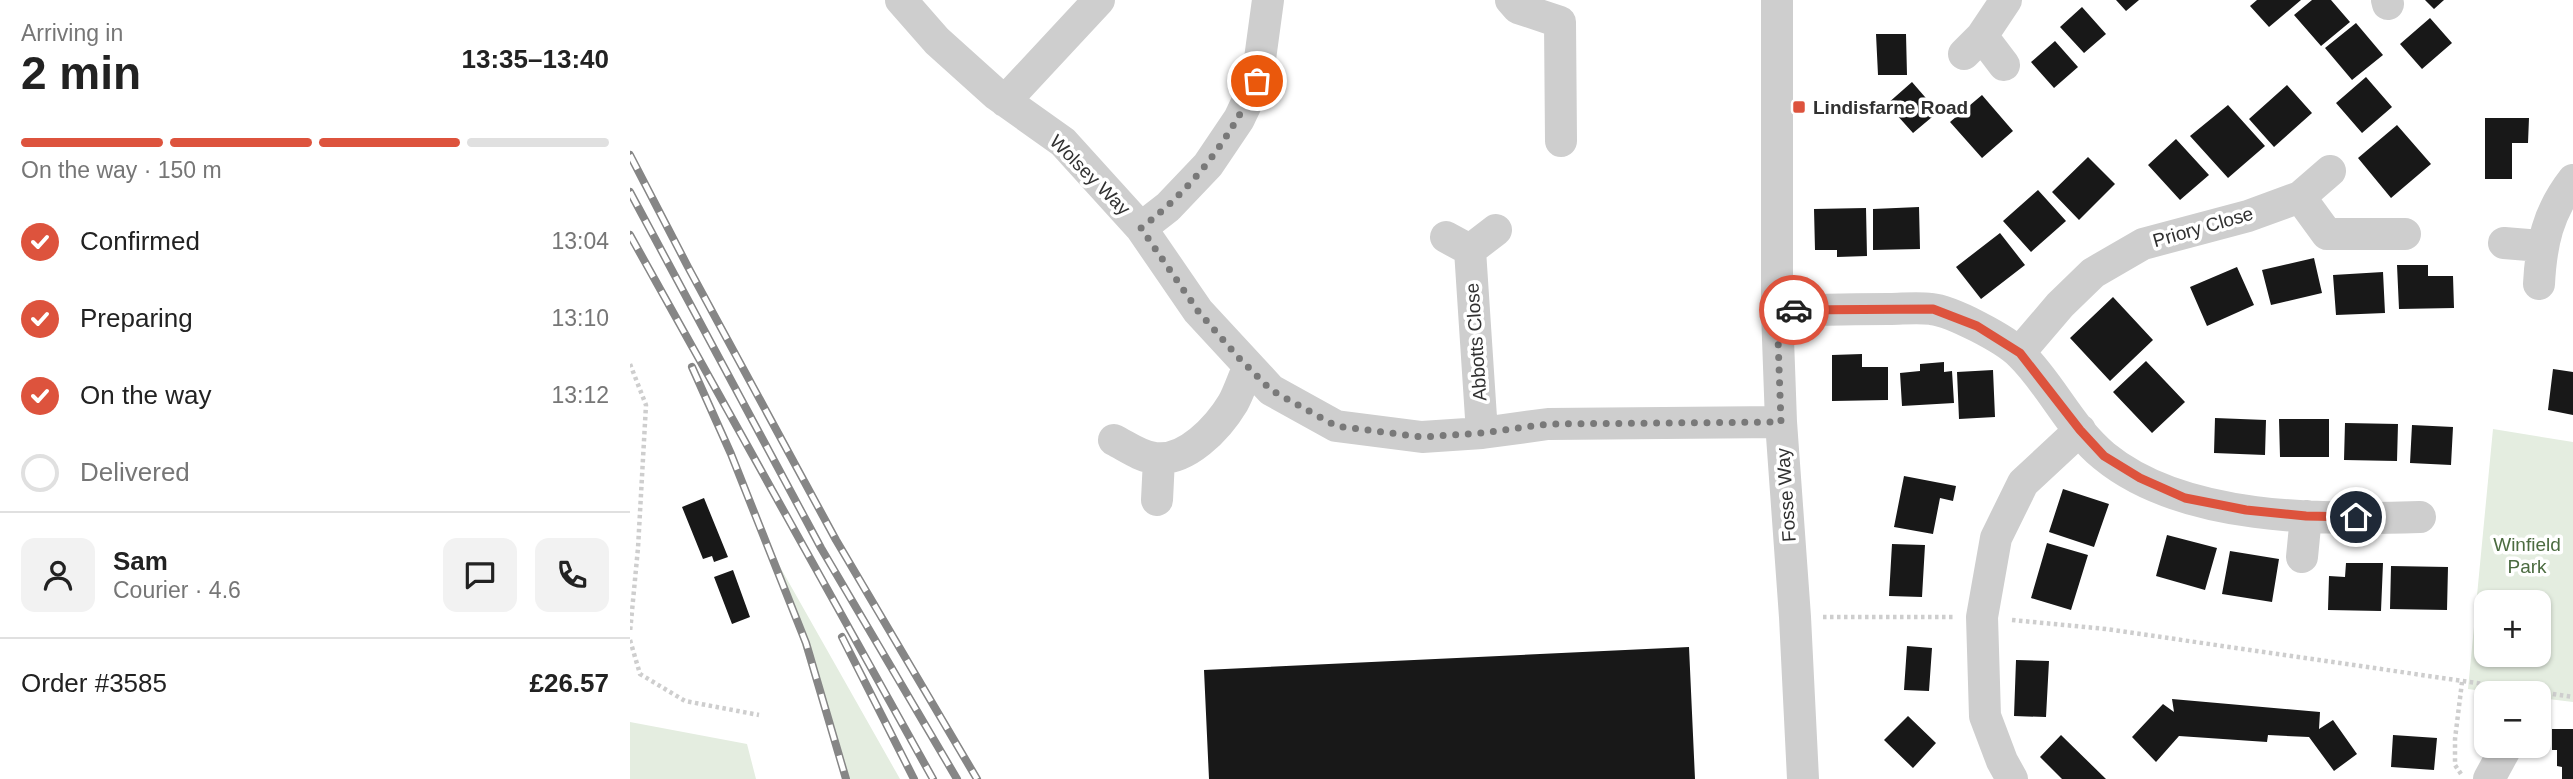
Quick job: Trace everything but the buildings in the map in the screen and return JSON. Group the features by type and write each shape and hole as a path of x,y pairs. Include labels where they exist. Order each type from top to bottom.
{"street":[{"name":"Wolsey Way","path":"901,0 937,41 1005,101 1063,142 1141,228 1198,311 1248,368 1271,390 1336,426 1422,437 1482,433 1548,424 1781,422"},
{"path":"1005,101 1099,0"},
{"path":"1141,228 1168,207 1208,165 1239,120 1257,81 1268,0"},
{"path":"1511,0 1518,8 1560,22 1561,141"},
{"name":"Fosse Way","path":"1777,0 1777,311 1781,422 1803,779"},
{"path":"2004,65 1973,45 2006,0"},
{"name":"Priory Close","path":"2020,353 2060,305 2093,273 2143,244 2248,216 2300,197 2330,172"},
{"path":"2539,284 2541,246 2559,199 2573,180"},
{"path":"2300,197 2327,234 2405,234"},
{"name":"Abbotts Close","path":"1482,433 1458,243 1496,230"},
{"path":"2504,243 2541,246"},
{"path":"1777,311 1933,309 1977,326 2020,353 2080,430 2104,456 2140,478 2185,498 2246,510 2306,516 2420,517"},
{"path":"1114,440 1150,458 1180,454 1211,430 1233,403 1248,368"},
{"path":"2012,779 1985,716 1982,617 1996,538 2023,483 2080,430"},
{"path":"1157,500 1158,459"},
{"path":"2302,557 2306,516"},
{"path":"2481,778 2497,758"}],"path":[{"path":"630,364 646,405 630,632"},
{"path":"1795,617 1982,617 2106,629 2573,697"},
{"path":"630,640 640,674 685,701 759,715"},
{"path":"2462,682 2455,739 2455,765 2481,778"}],"green space":[{"name":"Winfield Park","path":"2493,429 2573,442 2573,702 2551,699 2551,681 2474,681 2474,690 2468,689 2474,627 2474,667 2551,667 2551,590 2478,590"},
{"path":"775,558 900,779 844,779"},
{"path":"630,722 747,744 756,779 630,779"}],"railway":[{"path":"630,155 836,540 977,779"},
{"path":"630,192 821,548 957,779"},
{"path":"630,235 933,779"},
{"path":"692,367 731,454 806,643 846,779"},
{"path":"842,637 914,779"}],"way so far":[{"path":"1257,81 1239,120 1208,165 1168,207 1141,228 1198,311 1238,357 1271,390 1336,426 1422,437 1482,433 1548,424 1781,422 1777,311 1794,310"}],"place":[{"name":"Lindisfarne Road","path":"1799,107"}],"route":[{"path":"1794,310 1933,309 1977,326 2020,353 2080,430 2104,456 2140,478 2185,498 2246,510 2306,516 2356,517"}]}
